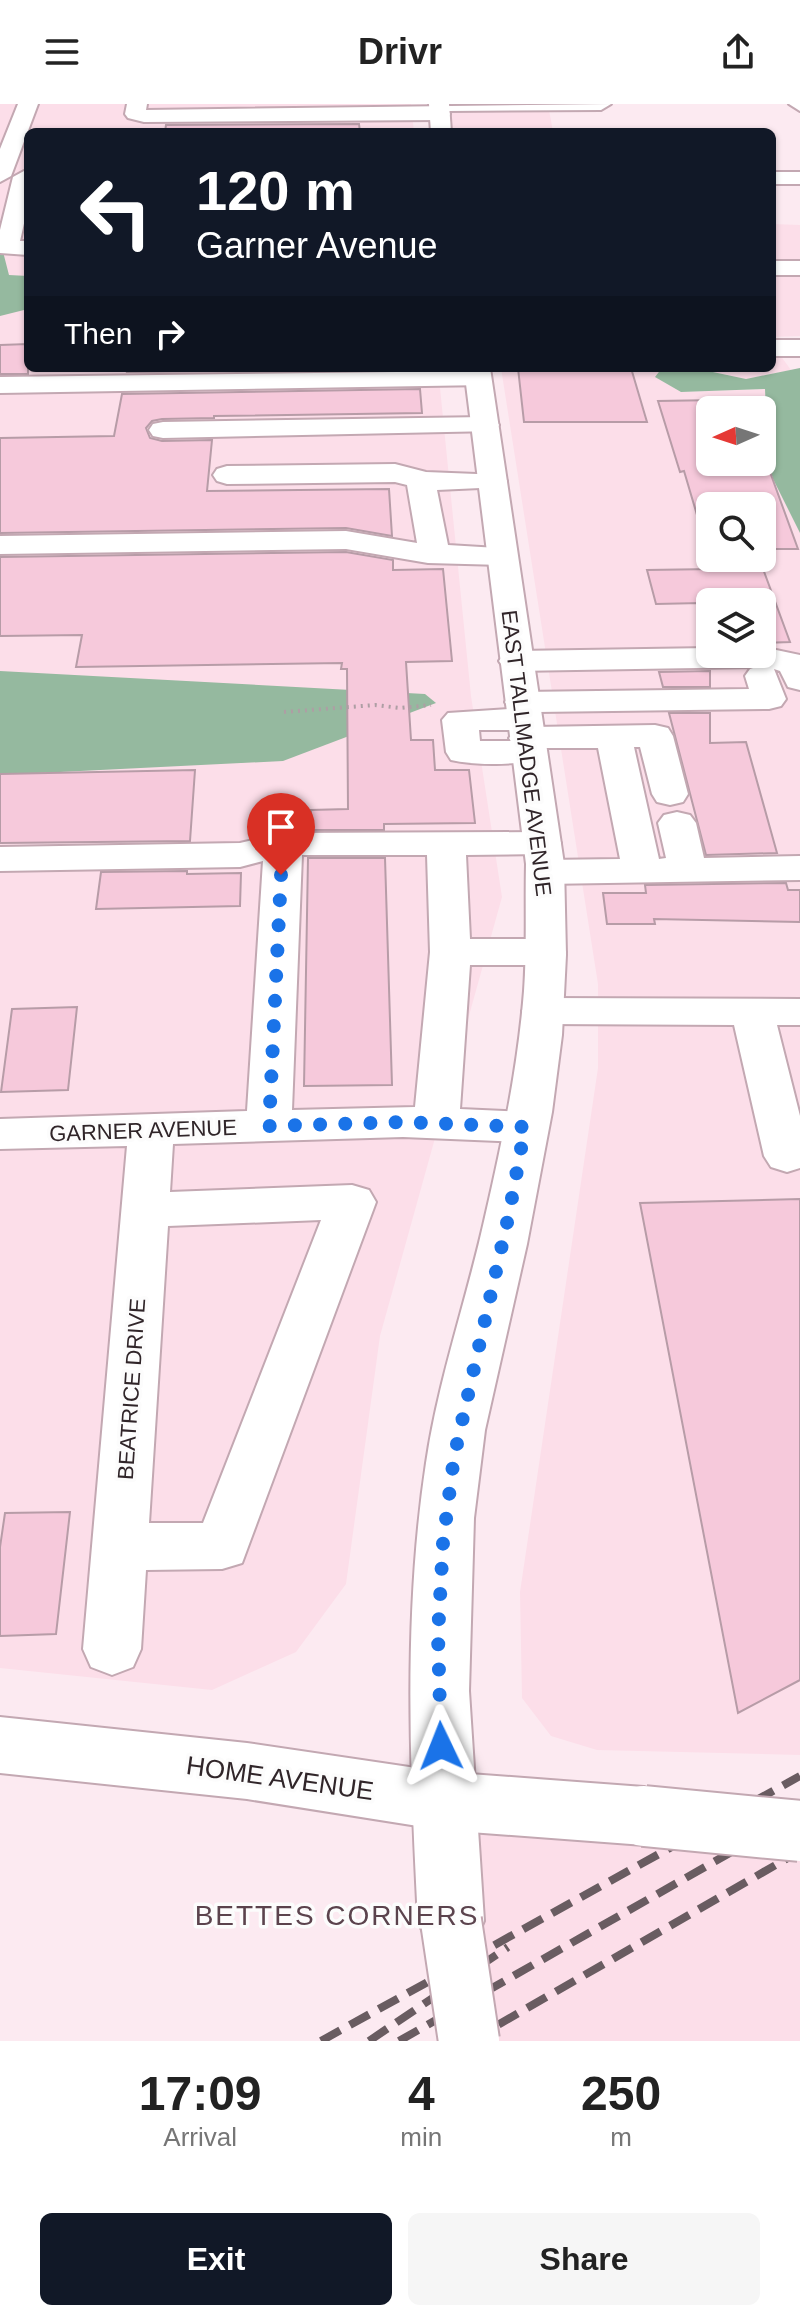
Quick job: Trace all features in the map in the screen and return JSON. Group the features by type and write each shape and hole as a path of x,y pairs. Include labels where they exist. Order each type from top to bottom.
{"street":[{"path":"24,179 2,172 28,104"},
{"path":"137,104 137,116 390,119 601,104"},
{"path":"776,178 800,178"},
{"path":"24,187 7,248 24,248"},
{"path":"776,255 800,255"},
{"path":"776,268 800,268"},
{"path":"776,284 800,284"},
{"path":"776,348 800,348"},
{"path":"0,385 478,373"},
{"name":"EAST TALLMADGE AVENUE","path":"469,2041 451,1921 443,1801 438,1635 443,1543 454,1457 509,1214 525,1127 543,1011 546,952 544,858 478,373"},
{"path":"163,430 485,425"},
{"path":"227,475 395,473 426,481 492,481"},
{"path":"426,481 421,485 434,554"},
{"path":"0,545 346,540 434,554 502,556"},
{"path":"524,714 772,657 795,665 800,680"},
{"path":"524,714 769,699 762,676"},
{"path":"524,714 614,737 655,736 688,870"},
{"path":"614,737 642,871"},
{"path":"0,859 240,855 283,844 446,844 642,871 800,868"},
{"path":"269,1126 283,844"},
{"path":"436,1123 450,952 446,844"},
{"path":"450,952 546,952"},
{"path":"543,1011 800,1012"},
{"path":"752,1011 787,1156"},
{"name":"GARNER AVENUE","path":"0,1134 436,1123 525,1127"},
{"name":"BEATRICE DRIVE","path":"112,1649 151,1129"},
{"path":"120,1547 222,1546 352,1202 145,1210"},
{"name":"HOME AVENUE","path":"0,1745 247,1771 443,1801 800,1831"}],"path":[{"path":"284,712 437,704"}],"shaded area":[{"path":"0,104 411,104 414,128 24,128 24,372 438,372 471,696 502,897 380,1336 346,1584 296,1652 212,1690 0,1668"},
{"path":"439,104 548,104 552,128 441,128"},
{"path":"776,224 800,225 800,336 776,337"},
{"path":"776,355 780,355 791,370 746,379 713,372 776,372"},
{"path":"502,372 659,372 656,377 681,392 765,389 765,396 696,396 696,476 772,476 800,533 800,1755 597,1750 551,1736 522,1698 520,1592 598,1068 598,984"},
{"path":"443,1801 800,1831 800,2041 469,2041"}],"green space":[{"path":"0,240 9,275 24,276 24,310 0,316"},
{"path":"800,368 800,533 772,476 776,476 776,396 765,396 765,389 681,392 655,377 659,372 713,372 746,379"},
{"path":"0,671 425,694 436,703 283,761 0,775"}],"building":[{"path":"359,124 360,128 166,128 166,125"},
{"path":"24,344 24,372 28,374 0,374 0,345"},
{"path":"518,372 632,372 647,422 524,422"},
{"path":"420,389 422,413 214,416 162,419 152,421 146,428 150,438 162,441 212,440 207,491 389,489 392,536 346,528 0,533 0,438 114,436 122,394"},
{"path":"696,400 696,476 771,476 798,549 776,549 776,492 696,492 696,512 658,401"},
{"path":"346,552 393,560 393,570 443,569 452,661 406,662 411,740 433,740 435,770 469,770 475,823 384,824 384,830 311,830 311,810 348,809 347,669 341,669 342,663 76,667 82,635 0,636 0,557"},
{"path":"647,570 764,572 770,588 696,588 696,603 656,604"},
{"path":"776,604 790,642 776,642"},
{"path":"710,671 710,687 663,687 659,672"},
{"path":"669,713 710,713 710,743 746,742 777,853 706,855"},
{"path":"195,770 190,841 0,843 0,774"},
{"path":"308,858 385,858 392,1085 304,1086"},
{"path":"187,871 187,874 241,873 240,906 96,909 101,872"},
{"path":"786,883 788,890 800,890 800,922 654,919 655,924 607,924 603,893 646,893 645,885"},
{"path":"77,1007 68,1090 1,1092 12,1009"},
{"path":"800,1199 800,1680 738,1713 640,1203"},
{"path":"70,1512 56,1634 0,1636 0,1547 5,1513"}],"railway":[{"path":"321,2041 800,1776"},
{"path":"399,2041 800,1813"},
{"path":"470,2041 800,1851"},
{"path":"369,2041 508,1947"}],"district":[{"name":"BETTES CORNERS","path":"337,1915"}],"route":[{"path":"281,875 269,1126 403,1122 525,1127 509,1214 454,1457 443,1543 438,1635 441,1746"}]}
